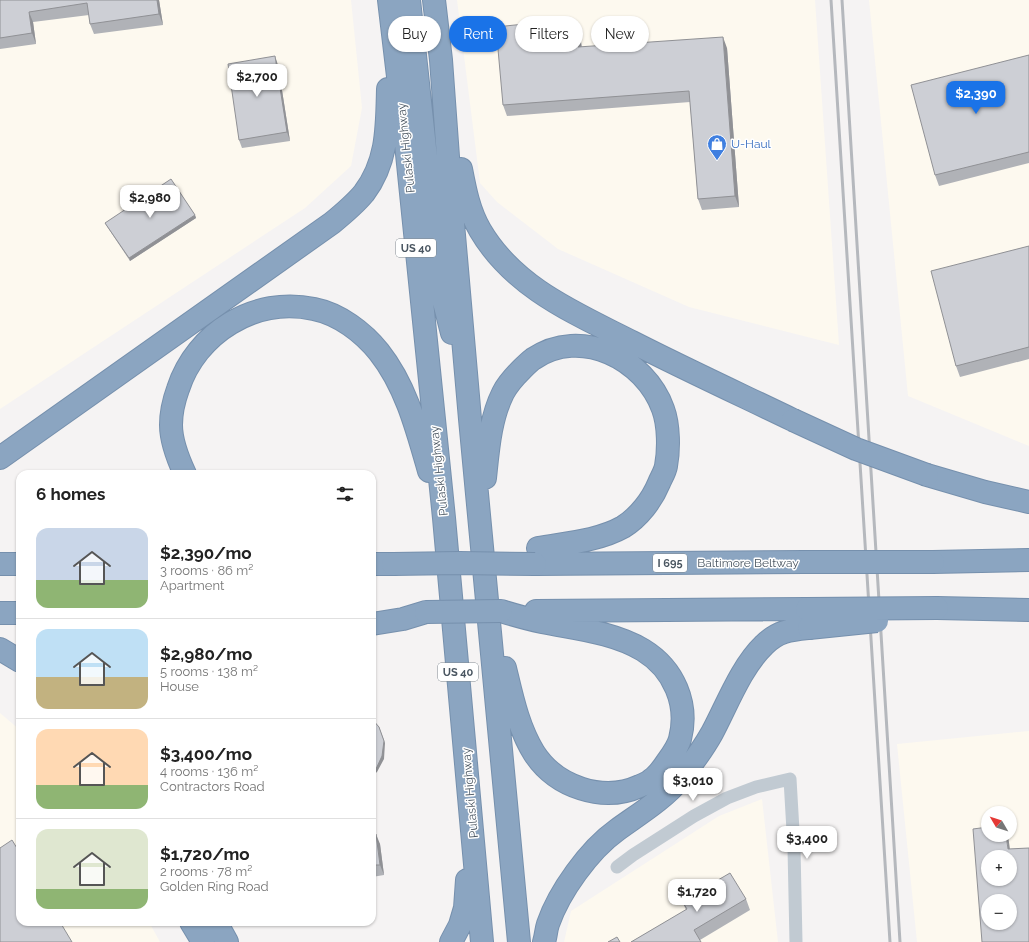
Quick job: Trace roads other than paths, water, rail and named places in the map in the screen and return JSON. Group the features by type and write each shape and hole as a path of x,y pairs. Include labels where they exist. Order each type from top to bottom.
{"highway":[{"name":"US 40","path":"434,0 480,518 494,604 519,942"},
{"path":"396,3 433,222 443,298 469,402"},
{"path":"0,458 332,223 348,210 363,193 376,172 383,155 387,128 396,3"},
{"name":"Pulaski Highway","path":"396,3 406,144 444,518 473,825 482,942"},
{"path":"440,60 466,199 480,230 507,265 526,283 548,298 664,358 856,449 927,476 1029,502"},
{"path":"183,470 175,449 171,425 174,400 182,376 200,348 214,334 228,324 258,311 280,307 313,309 329,314 345,322 363,335 378,351 394,372 412,415 444,518"},
{"path":"480,518 490,439 496,412 504,392 532,359 549,350 569,346 588,346 608,352 630,365 649,383 664,410 668,436 666,468 656,491 641,511 623,526 600,536 537,556"},
{"name":"Baltimore Beltway","path":"382,564 459,562 537,556 805,562 1029,560"},
{"path":"0,564 16,564"},
{"path":"376,623 401,616 494,604 619,639 644,650 663,667 672,679 676,685 683,706 683,720 680,740 672,756 651,781 632,790 612,793 587,791 567,784 545,767 534,753 520,725 494,604"},
{"path":"541,616 808,618 982,610 1029,610"},
{"path":"0,613 16,613"},
{"path":"376,613 401,616"},
{"path":"544,942 548,925 565,890 589,856 602,842 661,798 680,780 703,747 746,668 763,646 773,637 808,618"},
{"path":"0,650 16,658"},
{"path":"451,942 460,925 465,908 473,825"},
{"path":"193,926 203,942"},
{"path":"218,926 228,942"}],"street":[{"path":"617,867 694,816 727,798 756,788 790,779 794,848 796,942"}],"railway":[{"path":"831,0 890,942"},
{"path":"842,0 900,942"}],"place":[{"name":"U-Haul","path":"717,161"}]}
